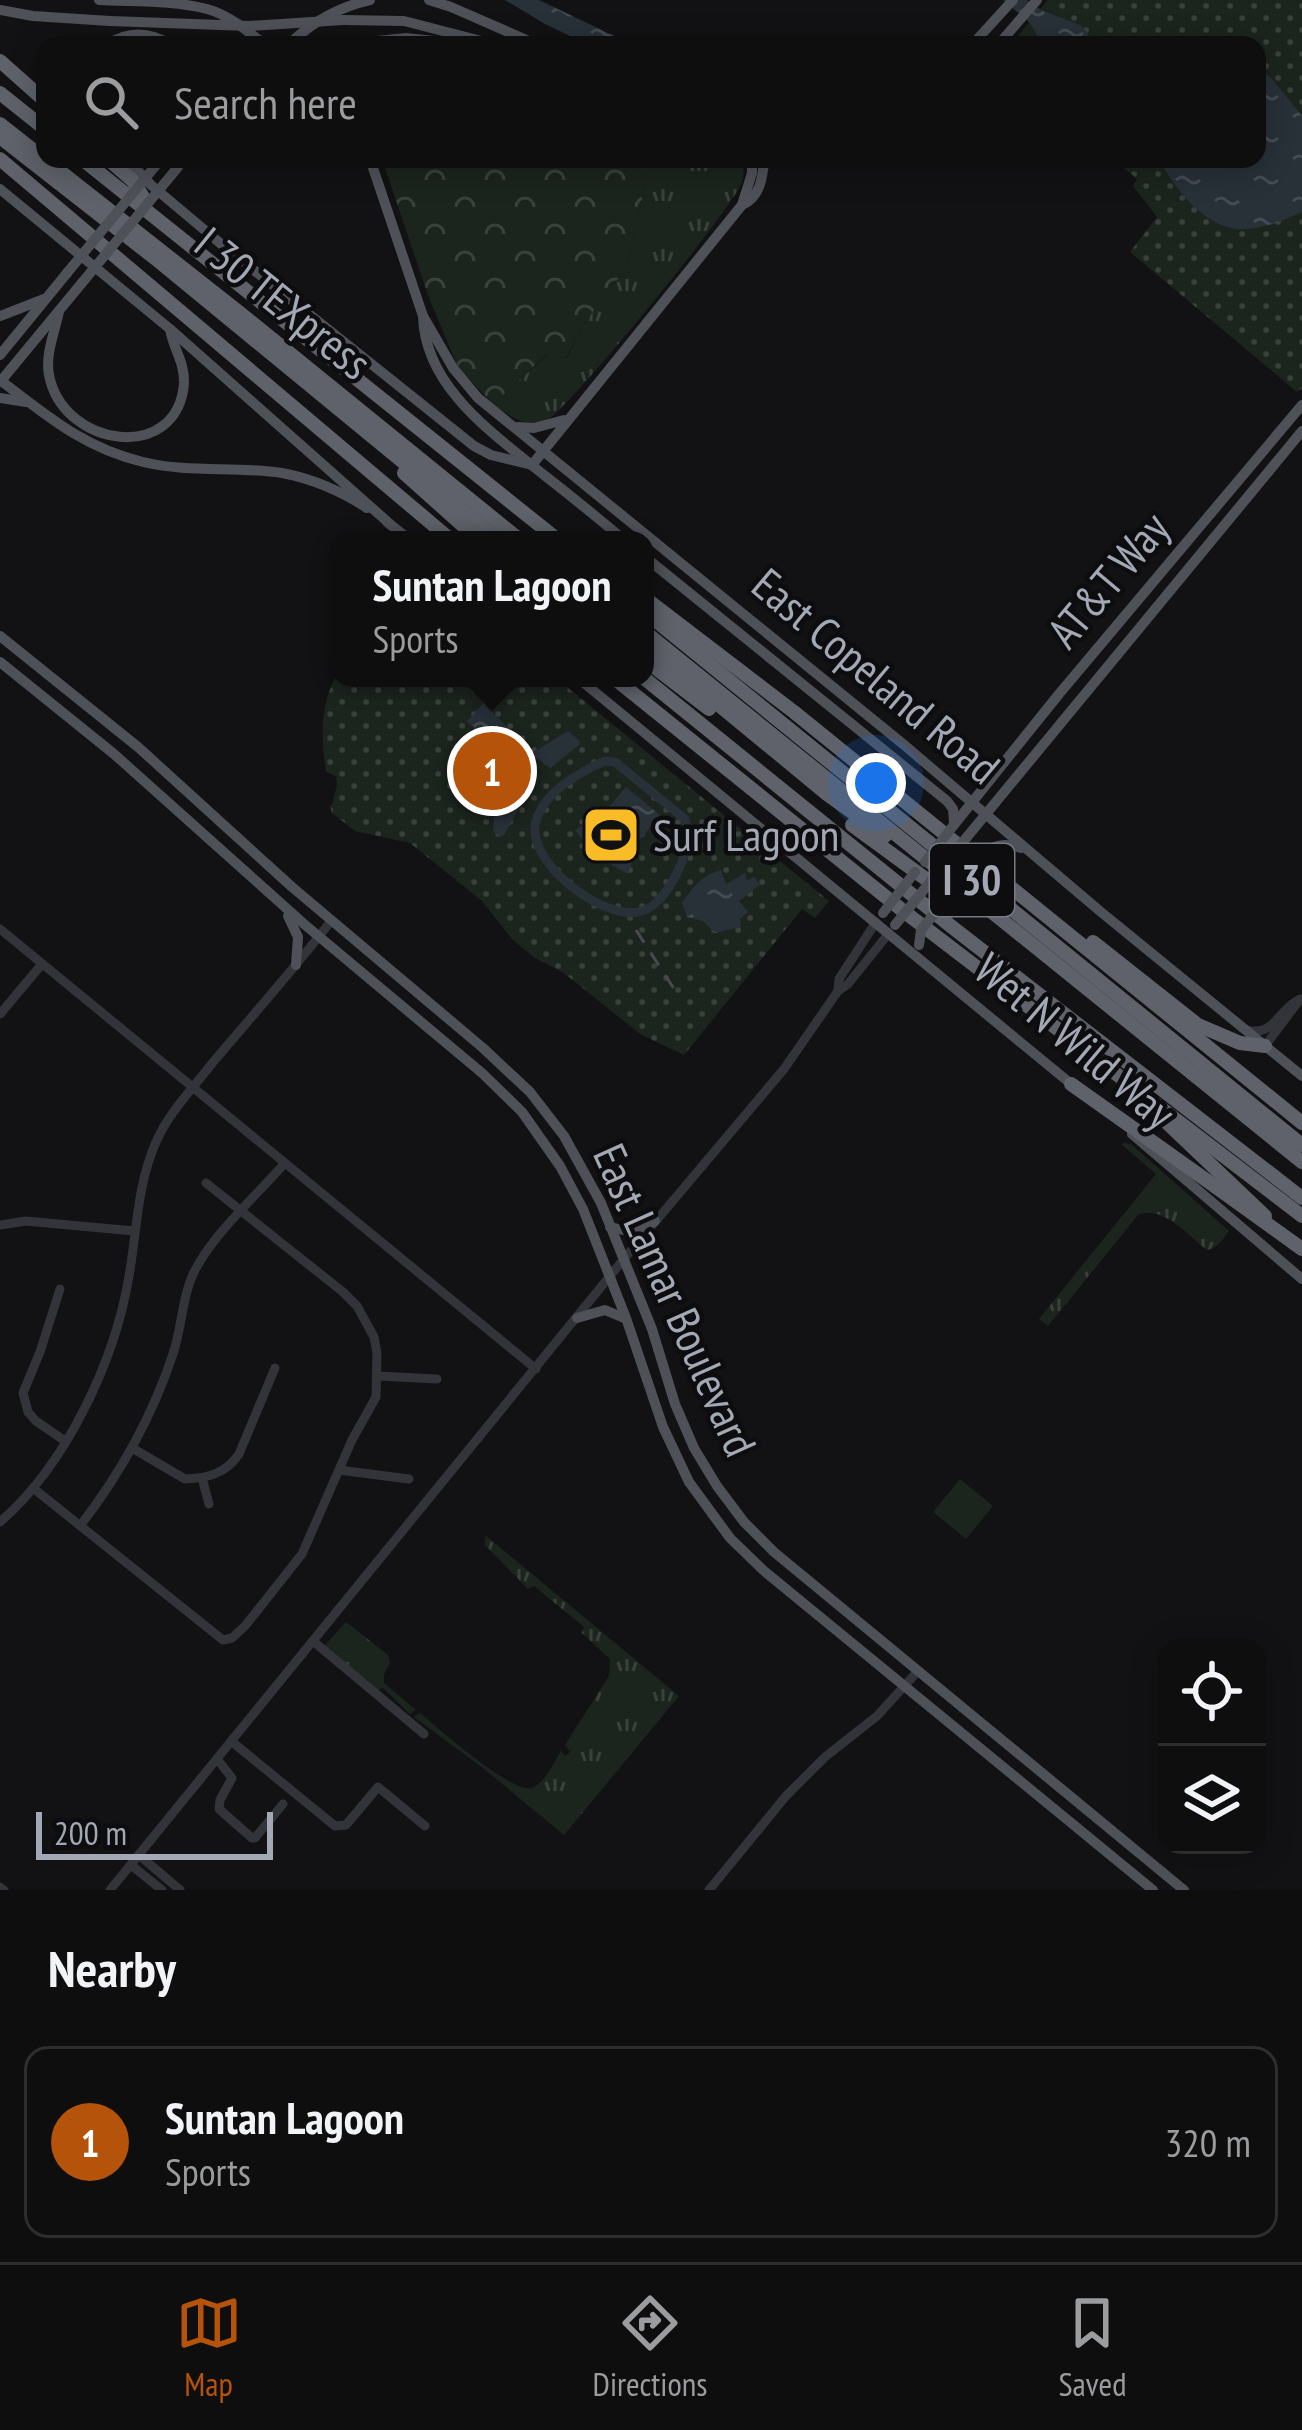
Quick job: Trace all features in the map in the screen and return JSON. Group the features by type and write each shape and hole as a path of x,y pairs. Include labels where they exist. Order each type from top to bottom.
{"highway":[{"path":"0,61 36,93"},
{"path":"0,92 36,122"},
{"path":"0,112 36,141"},
{"name":"I 30 TEXpress","path":"0,124 36,152"},
{"name":"I 30 TEXpress","path":"0,137 36,165"},
{"path":"0,159 440,531"},
{"name":"I 30 TEXpress","path":"40,168 487,531"},
{"name":"I 30 TEXpress","path":"56,168 509,531"},
{"path":"69,168 520,531"},
{"path":"93,168 547,531"},
{"path":"118,168 133,181 155,217"},
{"path":"0,169 38,190"},
{"path":"359,426 410,480 469,531"},
{"path":"654,605 1302,1123"},
{"name":"I 30","path":"654,619 1302,1145"},
{"name":"I 30","path":"654,639 1302,1162"},
{"path":"654,652 824,797"},
{"path":"654,667 934,877"},
{"path":"654,686 952,927 1302,1198"},
{"name":"I 30","path":"625,687 902,910 1302,1216"},
{"path":"1033,904 1125,966 1198,1025 1222,1037 1265,1046"},
{"path":"1071,1084 1302,1250"},
{"path":"1145,1098 1172,1130 1302,1250"}],"main road":[{"path":"99,0 204,8 252,36"},
{"path":"298,36 334,11 370,0"},
{"path":"429,0 518,36"},
{"path":"981,36 1013,0"},
{"path":"1006,36 1037,0"},
{"path":"0,10 52,18 249,26 404,21 462,36"},
{"path":"136,168 220,243 474,446 532,465 742,205 751,168"},
{"path":"113,217 146,168"},
{"path":"0,356 154,168"},
{"path":"177,168 0,381 95,448 147,463 284,473 330,488 390,524"},
{"name":"East Copeland Road","path":"373,168 423,316 460,377 478,398 641,531"},
{"path":"742,205 756,194 763,168"},
{"path":"0,194 170,329 399,531"},
{"path":"0,316 47,298"},
{"path":"58,311 48,364 56,397 81,424 110,437 146,434 178,405 184,369 170,329"},
{"name":"East Copeland Road","path":"423,316 433,353 451,389 471,414 613,531"},
{"path":"0,398 28,402"},
{"name":"AT&T Way","path":"879,918 1302,405"},
{"path":"514,427 534,428 567,419"},
{"name":"AT&T Way","path":"892,928 1302,431"},
{"name":"East Copeland Road","path":"654,542 1302,1076"},
{"name":"East Copeland Road","path":"654,564 947,801 955,816 953,826"},
{"name":"East Lamar Boulevard","path":"0,636 138,747 331,922 508,1070 565,1136 595,1191 652,1329 675,1404 708,1474 744,1522 774,1552 1184,1890"},
{"name":"East Lamar Boulevard","path":"0,662 114,754 275,899 495,1084 531,1124 570,1181 626,1318 663,1426 689,1482 719,1525 746,1556 1153,1890"},
{"name":"Wet N Wild Way","path":"589,687 892,928 940,976 1302,1279"},
{"path":"853,726 864,712"},
{"path":"940,976 920,945 921,930 984,851 1008,844 1034,856"},
{"path":"275,899 294,923 296,965"},
{"path":"495,1084 508,1070"},
{"path":"610,1227 635,1233 655,1221"},
{"path":"577,1318 605,1310 626,1318"},
{"path":"689,1482 708,1474"}],"street":[{"path":"838,991 838,979 879,918"},
{"path":"0,1522 33,1488 65,1441 100,1374 128,1284 141,1188 161,1130 331,922"},
{"path":"110,1890 784,1069 838,991 892,928"},
{"path":"0,929 536,1369"},
{"path":"0,1014 42,964"},
{"path":"1244,1029 1267,1030 1288,1005 1301,998"},
{"path":"1265,1046 1301,998"},
{"path":"80,1526 109,1488 157,1402 192,1276 284,1164"},
{"path":"33,1488 223,1640 245,1626 302,1554 376,1397 374,1337 357,1306 206,1183"},
{"path":"0,1225 26,1221 134,1231"},
{"path":"60,1289 23,1393 28,1412 65,1441"},
{"path":"132,1448 185,1480 226,1468 239,1454 275,1368"},
{"path":"378,1376 437,1379"},
{"path":"340,1470 409,1479"},
{"path":"202,1478 209,1504"},
{"path":"313,1641 424,1734"},
{"path":"710,1890 801,1780 877,1716 918,1671"},
{"path":"231,1741 331,1825 346,1825 379,1787 425,1826"},
{"path":"218,1759 232,1778 220,1800 220,1811 252,1838 283,1804"},
{"path":"135,1860 162,1890"},
{"path":"135,1860 180,1890"}],"green space":[{"path":"1048,0 1302,0 1302,388 1297,392 1130,252 1157,217 1133,186 1137,179 1124,168 1266,168 1266,36 1018,36"},
{"path":"385,168 649,168 627,267 582,326 566,358 547,354 493,404 458,367"},
{"path":"649,168 743,168 743,179 729,204 558,411 544,422 530,423 493,404 548,354 567,358 582,326 627,267"},
{"path":"332,687 567,687 829,901 815,918 802,909 684,1055 640,1034 564,973 535,958 513,940 482,901 410,843 355,831 332,813 336,776 326,772 323,745"},
{"path":"1121,1144 1229,1231 1207,1250 1166,1218 1138,1215 1048,1326 1039,1319 1156,1174"},
{"path":"960,1479 993,1506 966,1539 933,1512"},
{"path":"485,1535 679,1696 564,1835 414,1717 420,1713 492,1770 531,1788 544,1778 561,1751 562,1759 574,1748 570,1751 565,1745 609,1676 610,1659 581,1632 584,1627 534,1586 528,1589 485,1545"},
{"path":"346,1622 388,1655 384,1683 416,1710 410,1714 325,1645"}],"water":[{"path":"505,0 539,0 614,36 570,36"},
{"path":"1003,0 1027,0 1089,34 1038,36"},
{"path":"1266,74 1302,116 1302,212 1262,227 1237,229 1212,220 1181,192 1165,168 1266,168"},
{"path":"483,704 531,749 568,731 580,741 550,768 537,758 516,776 506,798 520,806 500,837 493,831 496,793 464,771 460,760 478,733 467,721"},
{"name":"Surf Lagoon","path":"626,787 660,815 639,841 628,874 594,855 575,830 604,813"},
{"path":"721,870 726,884 745,873 747,881 754,877 760,885 739,901 748,912 740,919 741,927 715,933 703,921 687,917 682,903 698,882"}],"waterway":[{"path":"605,761 615,762 685,819 687,826 685,854 674,879 656,903 638,912 622,912 586,897 553,869 536,837 540,810 555,792 605,761"}],"railway":[{"path":"636,930 678,995"}],"place":[{"name":"Suntan Lagoon","path":"492,771"},
{"name":"Surf Lagoon","path":"611,835"}]}
